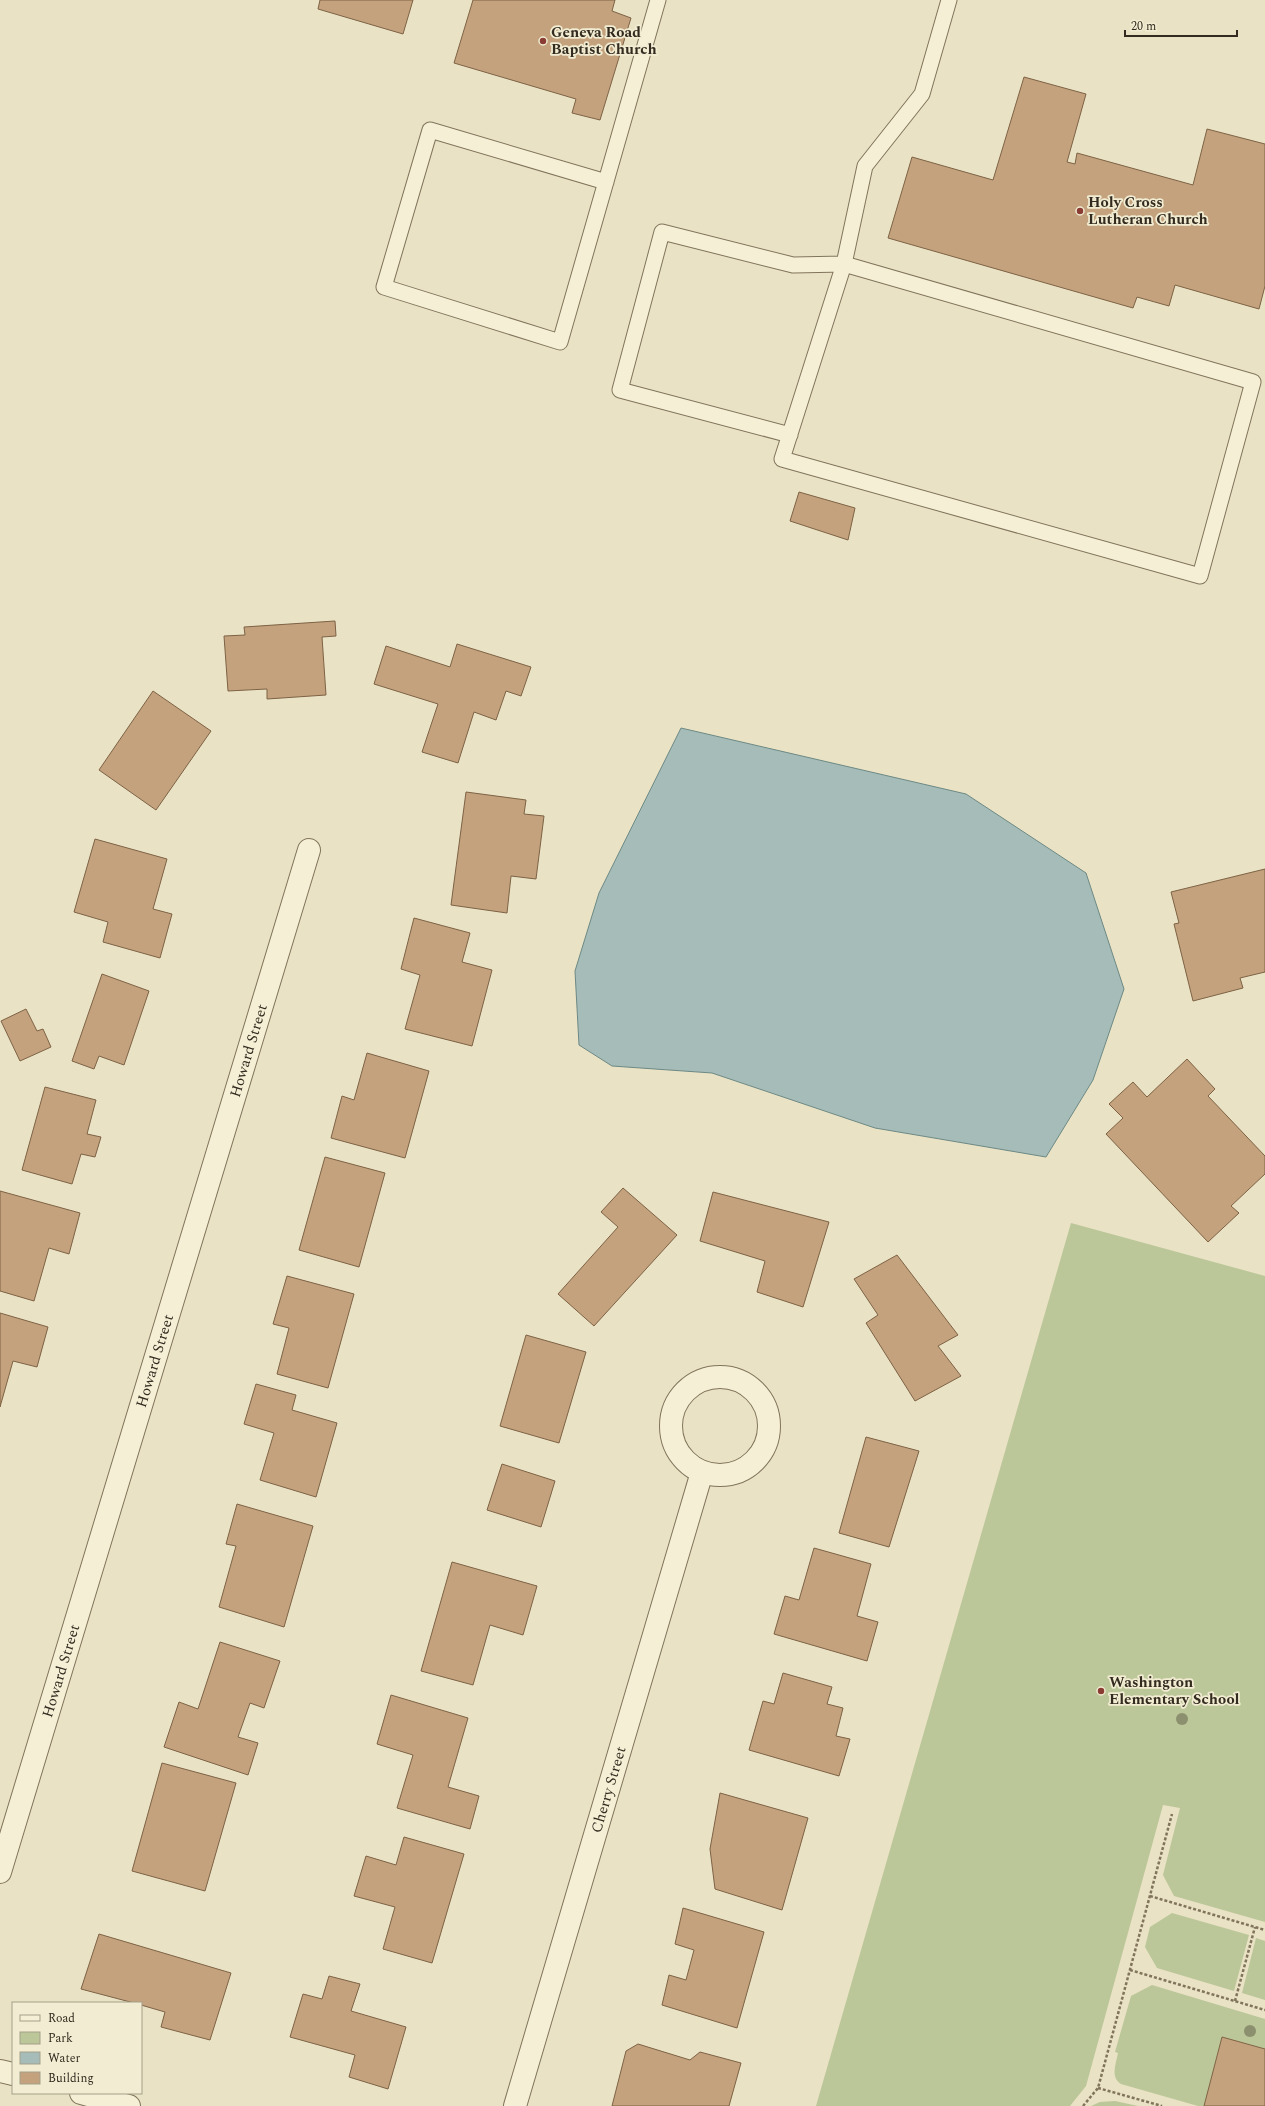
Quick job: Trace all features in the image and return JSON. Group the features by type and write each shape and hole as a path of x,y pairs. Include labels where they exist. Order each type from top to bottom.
{"street":[{"name":"Howard Street","path":"0,1872 309,850"},
{"path":"713,1377 730,1378 746,1384 759,1396 767,1411 769,1427 767,1442 759,1456 748,1467 734,1474 717,1476 702,1472 688,1464 678,1453 671,1438 670,1422 674,1406 683,1392 696,1382 713,1377"},
{"name":"Cherry Street","path":"515,2106 702,1472"},
{"path":"0,2071 12,2074"},
{"path":"85,2094 129,2106"}],"lane":[{"path":"606,182 430,130 384,287 560,342 606,182 658,0"},
{"path":"790,435 620,390 662,232 793,266 844,264 1253,382 1200,576 782,459 790,435 844,264 865,166 922,94 949,0"}],"path":[{"path":"1083,2106 1098,2088 1172,1814"},
{"path":"1150,1896 1265,1930"},
{"path":"1235,2001 1255,1927"},
{"path":"1130,1970 1265,2010"},
{"path":"1098,2088 1161,2106"}],"green space":[{"name":"Washington Elementary School","path":"1071,1223 1265,1276 1265,1922 1174,1896 1163,1875 1180,1808 1163,1805 1086,2086 1070,2106 816,2106"},
{"path":"1172,1913 1249,1935 1234,1991 1157,1968 1145,1947 1150,1927"},
{"path":"1256,1938 1265,1941 1265,2000 1242,1993"},
{"path":"1152,1985 1265,2019 1265,2049 1222,2037 1204,2106 1198,2106 1121,2084 1116,2078 1115,2070 1118,2053 1115,2052 1131,1996"},
{"path":"1115,2101 1138,2106 1091,2106 1100,2102"}],"water":[{"path":"681,728 966,794 1086,873 1124,989 1093,1080 1046,1157 875,1128 712,1073 612,1066 579,1045 575,971 599,893"}],"building":[{"path":"320,0 413,0 403,34 318,9"},
{"name":"Geneva Road Baptist Church","path":"473,0 615,0 612,11 631,18 600,120 572,113 576,99 454,63"},
{"name":"Holy Cross Lutheran Church","path":"1024,77 1086,94 1067,162 1075,164 1077,153 1193,185 1207,129 1265,144 1265,286 1259,309 1175,285 1169,306 1137,297 1133,308 888,238 912,157 993,180"},
{"path":"799,492 855,508 848,540 790,521"},
{"path":"335,621 336,636 322,637 326,695 267,699 267,689 228,691 224,636 245,635 244,627"},
{"path":"457,644 531,667 521,696 506,691 496,720 474,712 458,763 422,752 438,704 374,684 386,646 450,667"},
{"path":"153,691 211,731 156,810 99,770"},
{"path":"466,792 526,800 524,814 544,816 536,879 511,876 507,913 451,905"},
{"path":"95,839 167,859 153,909 172,914 160,958 103,942 108,922 74,912"},
{"path":"1265,869 1265,972 1240,978 1243,988 1193,1001 1174,924 1179,923 1171,892"},
{"path":"414,918 470,933 462,962 492,970 472,1046 405,1029 420,975 401,969"},
{"path":"102,974 149,991 124,1065 99,1056 94,1069 72,1061"},
{"path":"26,1009 37,1031 43,1029 51,1047 20,1061 1,1021"},
{"path":"367,1053 429,1071 405,1158 331,1138 342,1096 354,1100"},
{"path":"1187,1059 1215,1089 1208,1096 1265,1156 1265,1174 1231,1206 1239,1213 1208,1242 1106,1134 1123,1118 1109,1104 1133,1082 1147,1097"},
{"path":"45,1087 96,1100 87,1134 101,1137 95,1157 81,1154 72,1184 22,1170"},
{"path":"325,1157 385,1173 359,1267 299,1250"},
{"path":"623,1188 677,1235 594,1326 558,1294 618,1227 601,1212"},
{"path":"0,1191 80,1213 69,1254 49,1248 34,1301 0,1291"},
{"path":"713,1192 829,1222 803,1307 757,1292 765,1261 700,1241"},
{"path":"897,1255 958,1335 938,1346 961,1376 915,1401 866,1323 878,1315 854,1279"},
{"path":"287,1276 354,1294 328,1388 277,1374 289,1328 273,1324"},
{"path":"0,1313 48,1327 37,1367 13,1361 0,1407"},
{"path":"526,1335 586,1352 559,1443 500,1426"},
{"path":"256,1384 296,1395 292,1410 337,1423 316,1497 260,1480 274,1433 244,1424"},
{"path":"866,1437 919,1451 889,1547 839,1533"},
{"path":"502,1464 555,1481 541,1527 487,1510"},
{"path":"237,1504 313,1526 284,1627 219,1607 236,1546 226,1544"},
{"path":"814,1548 871,1564 857,1616 878,1622 867,1661 774,1634 785,1596 799,1600"},
{"path":"452,1562 537,1586 523,1635 490,1625 473,1685 421,1671"},
{"path":"220,1642 280,1661 264,1708 250,1703 238,1737 258,1743 248,1775 164,1747 179,1702 198,1709"},
{"path":"783,1673 832,1687 827,1704 843,1708 836,1736 850,1739 839,1776 749,1750 763,1701 774,1704"},
{"path":"391,1695 468,1718 448,1787 479,1796 470,1829 397,1808 413,1755 377,1744"},
{"path":"162,1763 236,1783 205,1891 132,1871"},
{"path":"720,1793 808,1818 782,1910 715,1889 710,1849"},
{"path":"404,1837 464,1854 432,1963 383,1949 395,1907 354,1896 366,1856 396,1865"},
{"path":"683,1908 764,1932 737,2028 662,2005 669,1975 686,1980 694,1950 675,1944"},
{"path":"99,1934 231,1973 210,2040 161,2027 165,2012 142,2005 142,2002 130,2002 81,1989"},
{"path":"329,1976 360,1984 351,2011 406,2027 388,2089 349,2077 355,2055 290,2037 303,1994 322,1999"},
{"path":"1222,2037 1265,2049 1265,2106 1204,2106"},
{"path":"638,2044 690,2060 700,2052 741,2063 729,2106 612,2106 626,2051"}],"place":[{"name":"Geneva Road Baptist Church","path":"543,41"},
{"name":"Holy Cross Lutheran Church","path":"1080,211"},
{"name":"Washington Elementary School","path":"1101,1691"}]}
